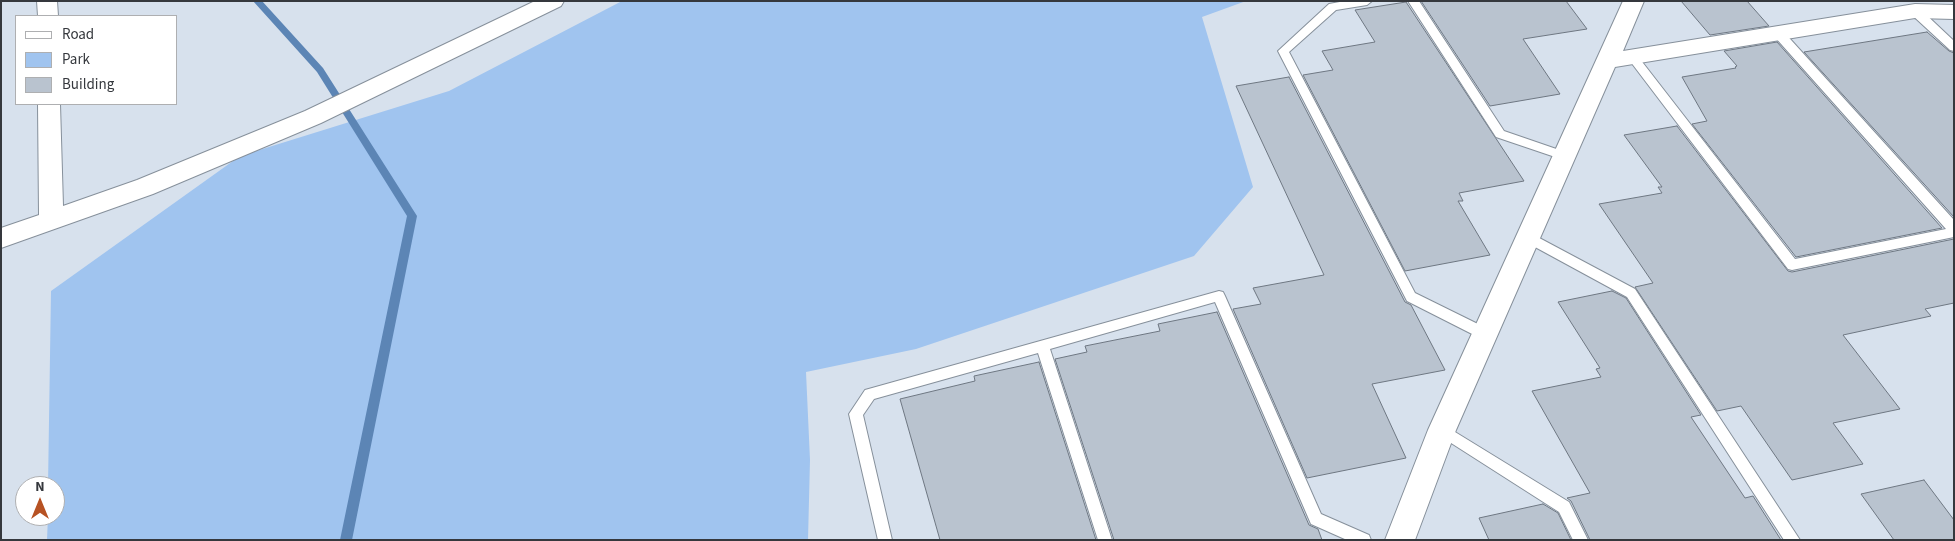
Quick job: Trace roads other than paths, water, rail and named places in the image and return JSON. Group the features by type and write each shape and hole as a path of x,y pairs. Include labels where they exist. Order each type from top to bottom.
{"street":[{"path":"47,1 48,15"},
{"path":"1,238 145,187 313,117 554,1"},
{"path":"1400,540 1442,430 1634,1"},
{"path":"1606,61 1918,8 1954,12"},
{"path":"49,105 51,220"}],"lane":[{"path":"1367,1 1333,7 1283,51 1411,297 1485,334"},
{"path":"1413,1 1500,134 1564,156"},
{"path":"1918,8 1954,47"},
{"path":"1632,58 1792,265 1954,231 1778,33"},
{"path":"1528,237 1631,293 1793,540"},
{"path":"885,540 856,414 870,394 1219,296 1316,518 1364,540"},
{"path":"1042,346 1105,540"},
{"path":"1442,430 1564,508 1581,540"}],"waterway":[{"path":"257,1 320,70 412,216 346,540"}]}
